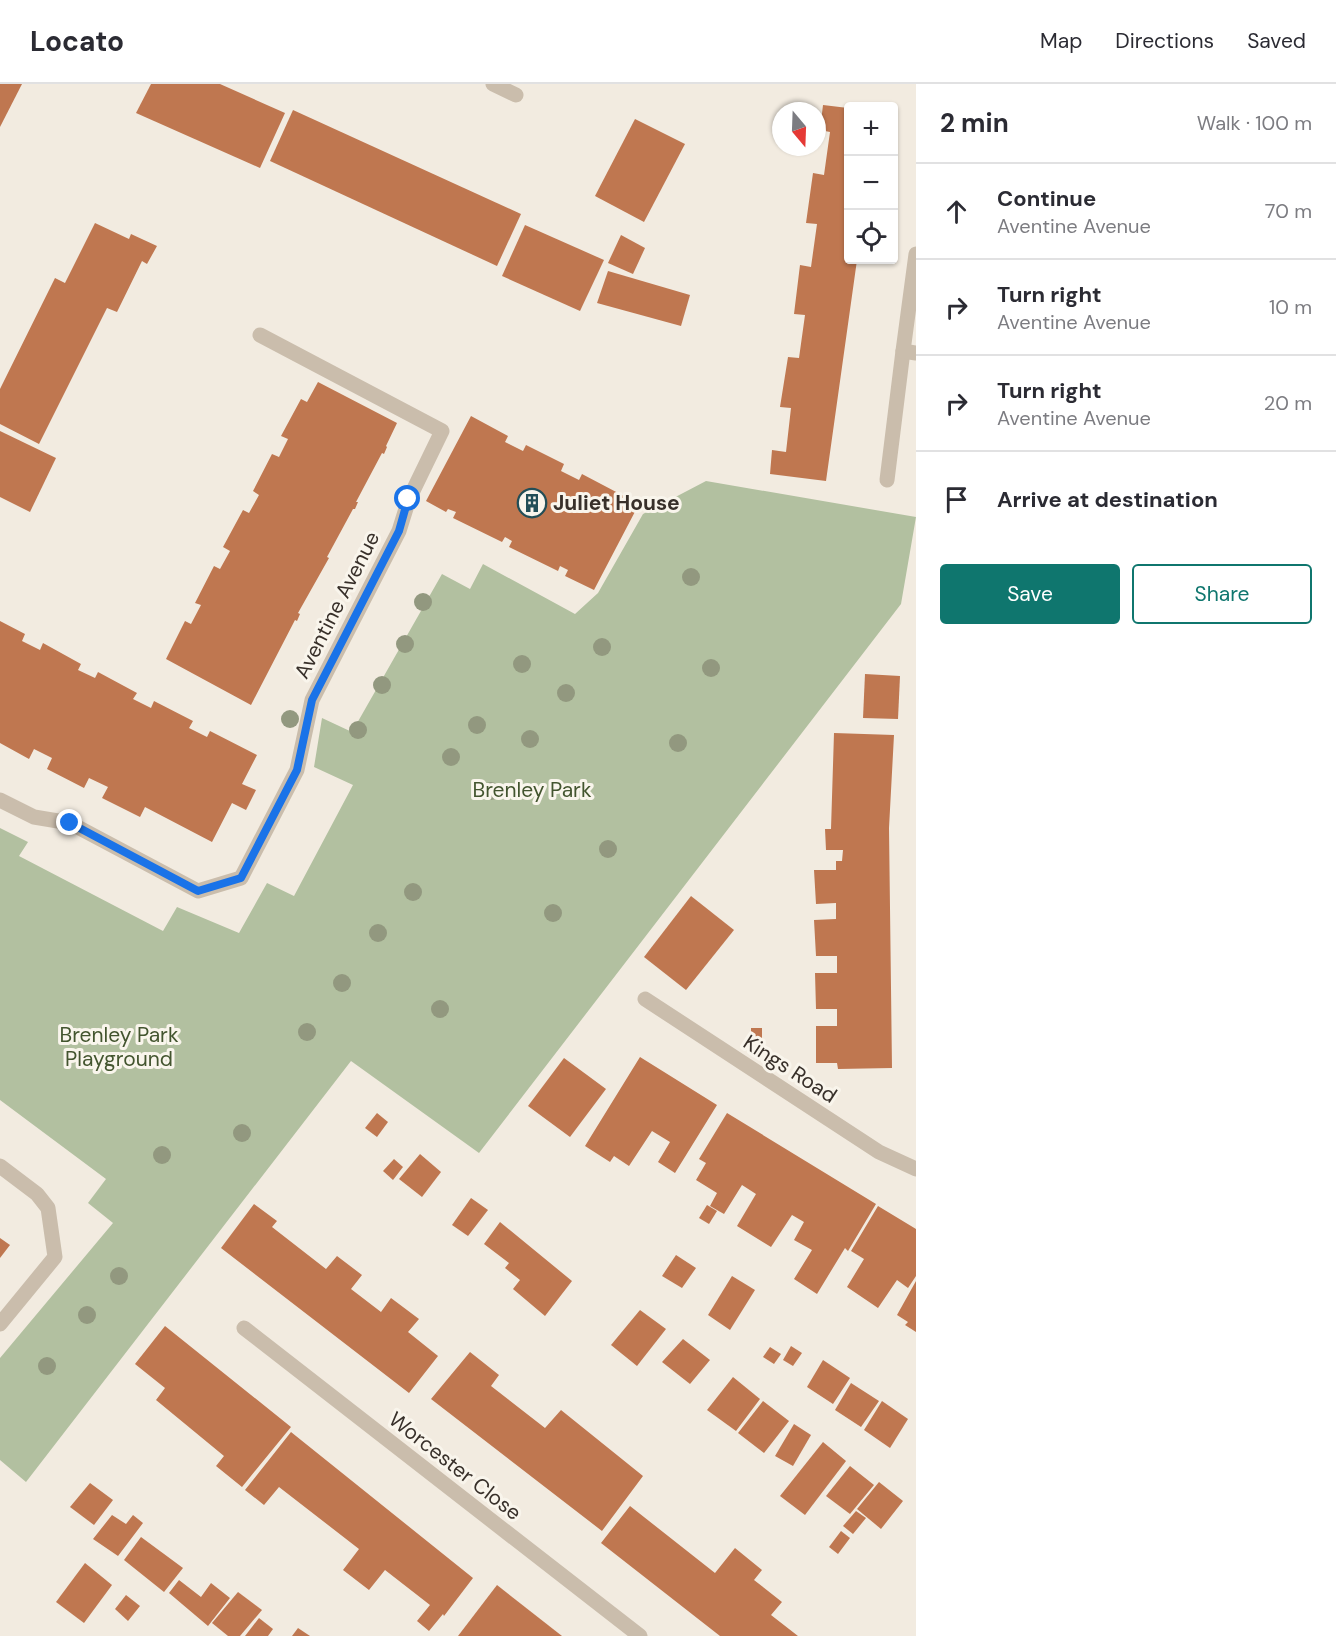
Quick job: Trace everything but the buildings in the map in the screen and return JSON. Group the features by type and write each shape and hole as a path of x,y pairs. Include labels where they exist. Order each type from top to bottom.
{"street":[{"path":"493,84 516,95"},
{"path":"887,480 910,352 916,254"},
{"name":"Aventine Avenue","path":"0,800 34,818 70,823 198,891 241,878 297,770 312,700 399,531 408,499 442,431 260,335"},
{"name":"Kings Road","path":"645,999 879,1152 916,1168"},
{"path":"0,1166 37,1194 48,1208 55,1257 0,1324"},
{"name":"Worcester Close","path":"244,1328 640,1636"}],"green space":[{"name":"Brenley Park","path":"706,481 916,517 901,604 479,1153 351,1061 26,1482 0,1460 0,1358 113,1223 88,1203 106,1179 0,1100 0,828 28,842 19,856 163,931 177,907 239,933 267,883 294,896 353,785 314,767 322,718 352,732 442,574 470,589 483,564 575,614 598,593 643,514"}],"place":[{"name":"Juliet House","path":"532,503"}],"route":[{"path":"70,823 198,891 241,878 297,770 312,700 399,531 408,499"}],"park label":[{"name":"Brenley Park Playground","path":"119,1047"}]}
